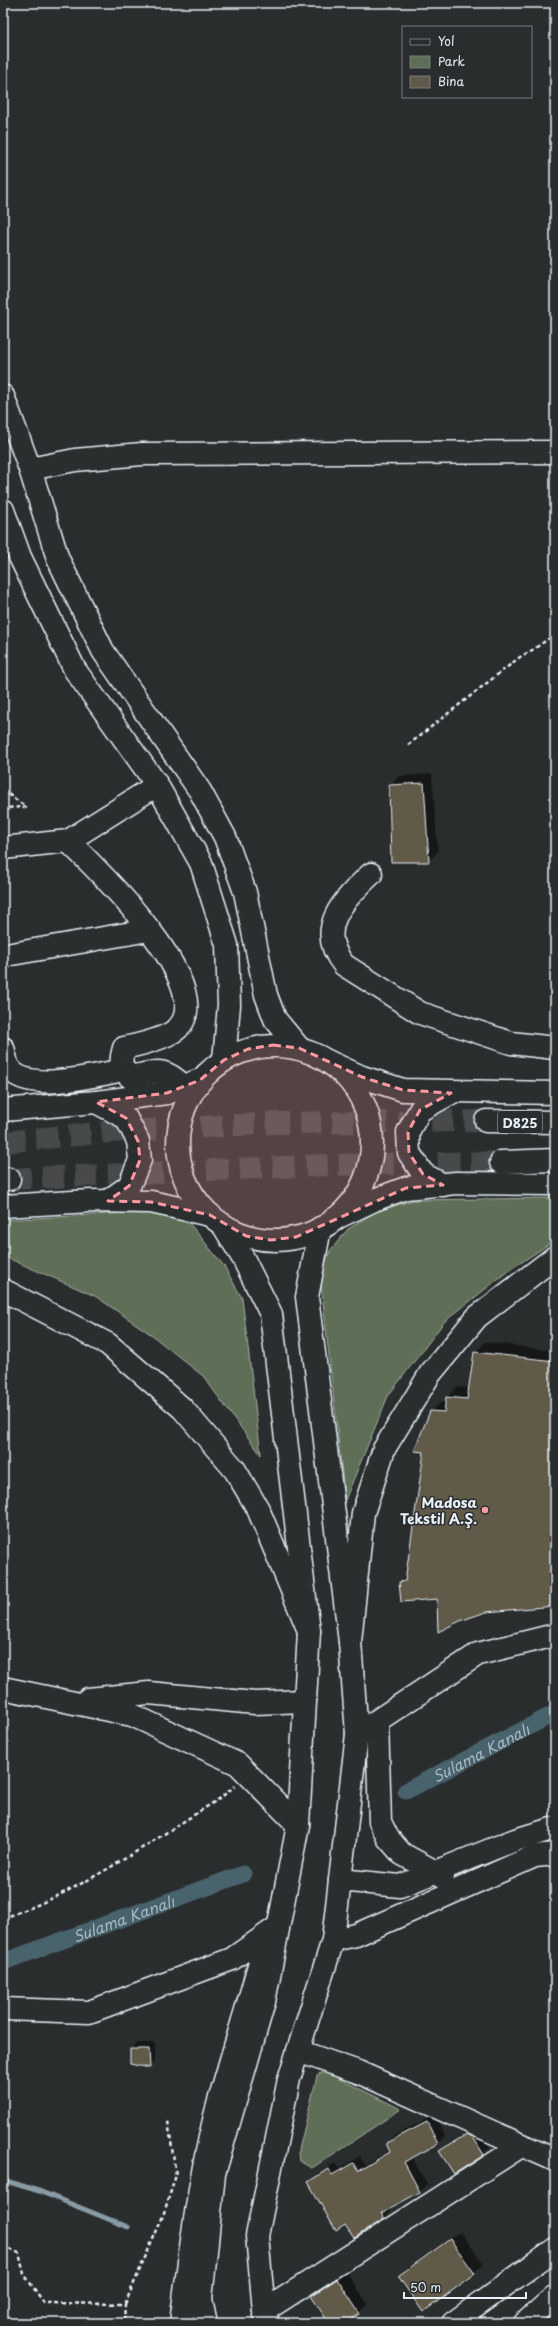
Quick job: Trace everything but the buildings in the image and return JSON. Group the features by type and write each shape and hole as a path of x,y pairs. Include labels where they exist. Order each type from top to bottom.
{"main road":[{"path":"3,396 30,469 58,559 103,651 200,791 225,837 245,892 266,995 275,1019 299,1048"},
{"path":"30,469 75,460 142,454 555,452"},
{"path":"3,510 20,557 75,670 157,785 201,864 227,945 229,1005 224,1060"},
{"path":"3,848 68,842 157,785"},
{"path":"68,842 114,886 149,930 180,976 187,1010 178,1028 149,1043 124,1048 120,1062 123,1070 130,1076 157,1072 171,1074 192,1083"},
{"path":"371,874 344,901 332,929 336,954 344,965 420,1013 511,1043 555,1048"},
{"path":"3,958 6,955 39,948 149,930"},
{"path":"3,1110 96,1102 167,1092 192,1083 224,1060 248,1050 273,1046 299,1048 362,1077 403,1090 451,1093 555,1094"},
{"path":"3,1048 9,1069 23,1078 55,1082 123,1070"},
{"path":"327,1061 350,1081 366,1108 372,1138 368,1169 356,1197 327,1224 307,1297 350,1642 357,1734 333,1940 289,2079 257,2236 266,2317 522,2146"},
{"path":"181,2323 194,2225 215,2115 273,1930 298,1825 309,1631 271,1314 243,1258 217,1220 191,1192 180,1164 178,1134 192,1083"},
{"path":"443,1184 423,1174 409,1153 408,1132 420,1110 451,1093"},
{"path":"96,1102 126,1118 138,1140 140,1160 129,1186 108,1201"},
{"name":"D825","path":"486,1122 555,1122"},
{"path":"501,1162 555,1160"},
{"path":"3,1206 108,1201 151,1202 217,1220 246,1236 271,1240 296,1237 327,1224 374,1200 406,1188 443,1184 555,1184"},
{"path":"350,1642 363,1513 384,1449 430,1374 477,1317 555,1257"},
{"path":"3,1290 108,1344 182,1409 235,1470 254,1502 309,1631"},
{"path":"357,1734 478,1654 555,1635"},
{"path":"3,1688 132,1715 238,1764 298,1825"},
{"path":"67,1701 149,1694 256,1703 305,1701"},
{"path":"377,1721 380,1822 388,1838 402,1854 434,1872 466,1886"},
{"path":"340,1880 400,1886 515,1840 555,1828"},
{"path":"333,1940 356,1934 536,1856 555,1854"},
{"path":"3,2009 90,2012 232,1959 273,1930"},
{"path":"196,2323 201,2299 214,2174 264,2002 273,1930"},
{"path":"298,2051 358,2072 555,2160"},
{"path":"453,2323 555,2249"},
{"path":"525,2323 555,2296"},
{"path":"201,2299 206,2323"}],"path":[{"path":"408,745 520,657 534,650 555,634"},
{"path":"3,790 26,807 3,808"},
{"path":"3,1918 21,1912 100,1873 219,1799 249,1776"},
{"path":"124,2323 125,2304 163,2216 176,2175 168,2121"},
{"path":"3,2247 20,2253 24,2274 44,2303 125,2304"}],"highlighted area":[{"path":"273,1045 299,1048 362,1077 403,1090 451,1093 420,1110 408,1132 409,1153 423,1174 443,1185 406,1188 296,1237 271,1240 246,1236 210,1215 151,1202 108,1201 129,1186 140,1160 138,1141 126,1118 96,1102 167,1093 200,1080 224,1060 248,1049"}],"green space":[{"path":"555,1198 555,1240 508,1271 444,1322 388,1396 345,1500 320,1275 330,1251 348,1229 375,1212 413,1200"},
{"path":"162,1211 186,1219 224,1266 242,1298 261,1455 203,1376 149,1333 95,1296 3,1256 3,1220"},
{"path":"325,2072 401,2109 312,2168 299,2161 298,2154 317,2076"}],"waterway":[{"name":"Sulama Kanalı","path":"406,1791 555,1713"},
{"name":"Sulama Kanalı","path":"3,1962 243,1874"},
{"path":"3,2180 39,2191 128,2227"}],"tunnel":[{"path":"3,1142 108,1132 277,1123 486,1121"},
{"path":"9,1179 327,1165 501,1162"}],"place":[{"name":"Madosa Tekstil A.Ş.","path":"485,1510"}]}
